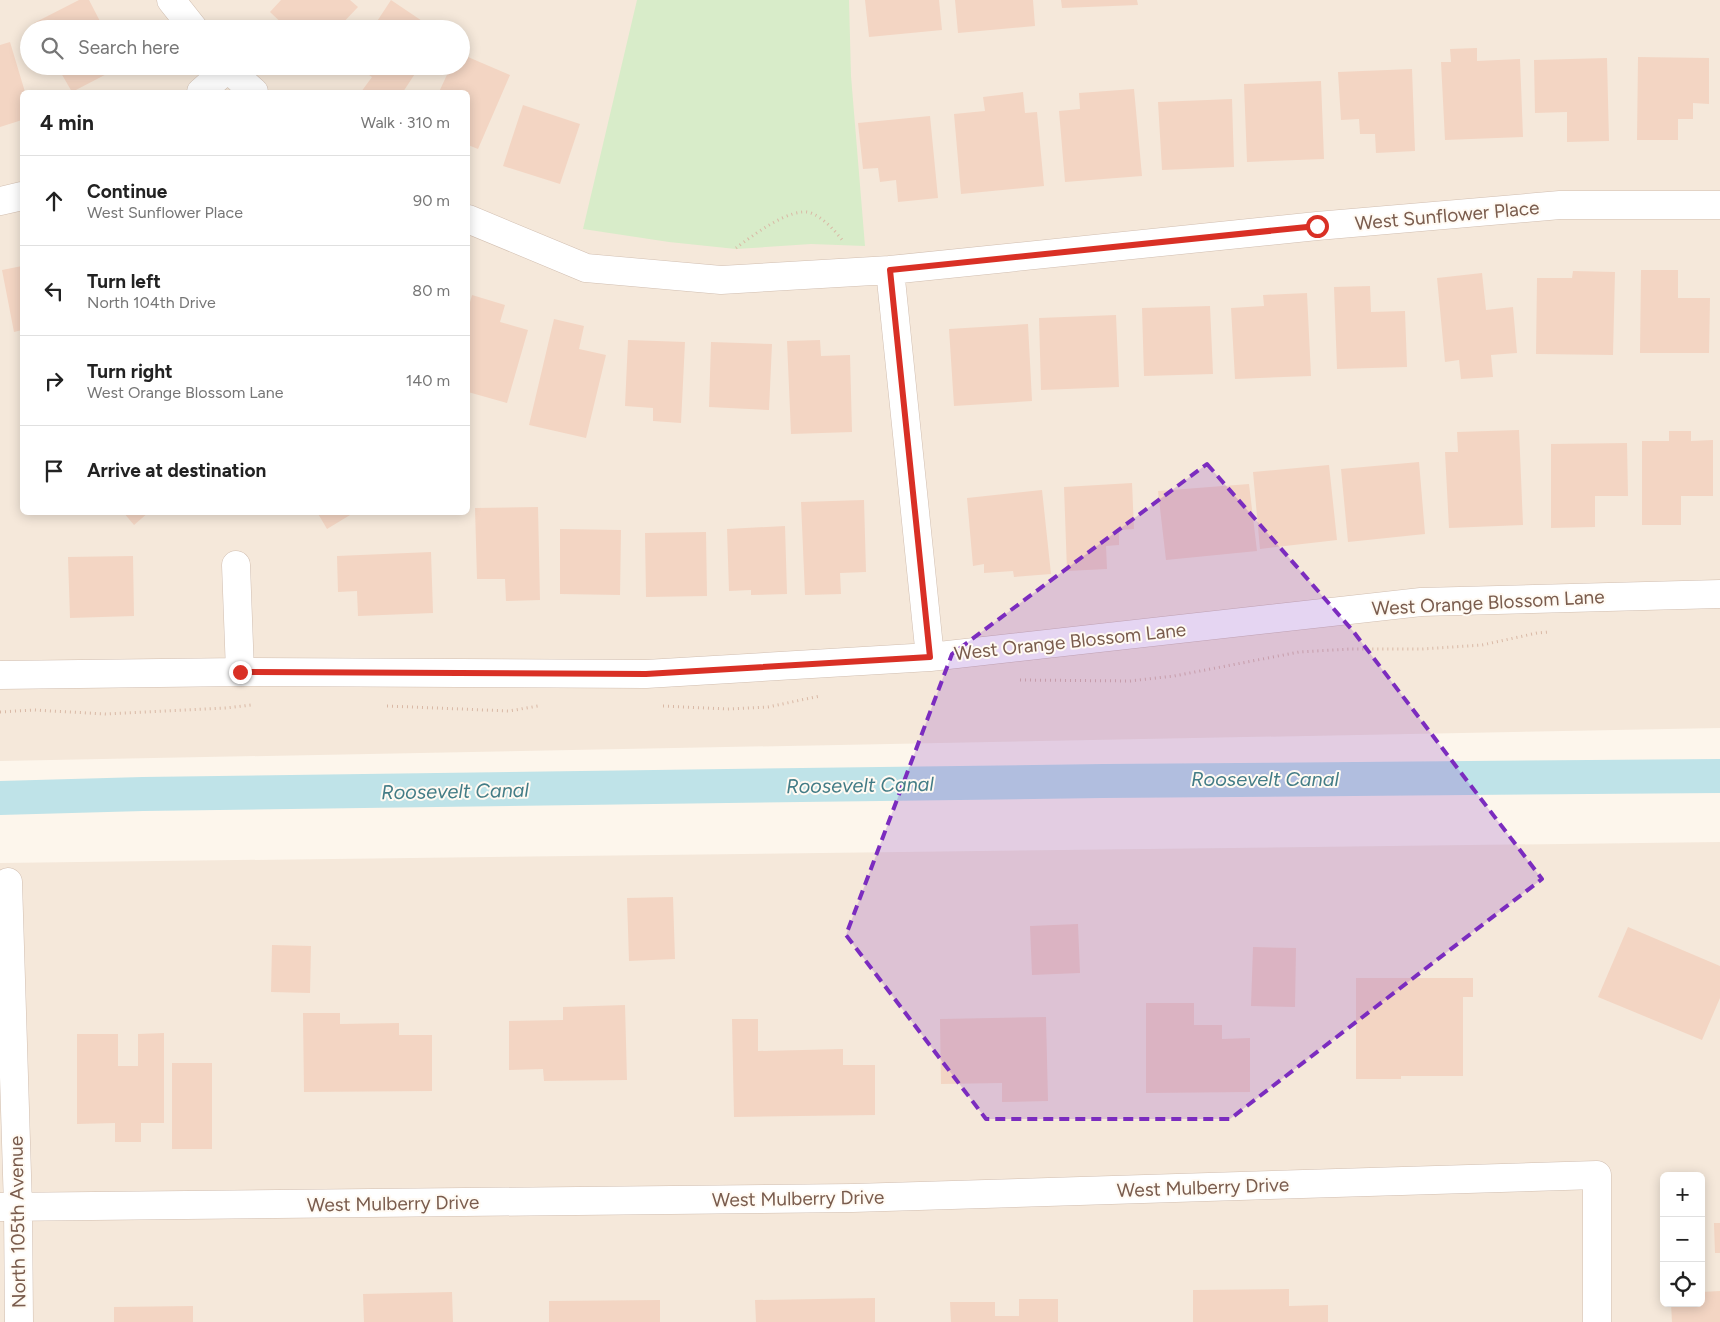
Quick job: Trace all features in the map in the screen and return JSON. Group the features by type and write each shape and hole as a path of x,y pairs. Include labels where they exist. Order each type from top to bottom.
{"street":[{"path":"171,0 187,20"},
{"path":"203,90 218,75"},
{"path":"235,75 252,90"},
{"path":"0,201 20,196"},
{"name":"West Sunflower Place","path":"470,220 586,268 721,280 890,270 1317,226 1550,206 1720,205"},
{"path":"890,270 930,657"},
{"path":"236,565 240,672"},
{"name":"West Orange Blossom Lane","path":"0,675 240,672 646,674 930,657 1421,602 1720,594"},
{"name":"North 105th Avenue","path":"8,882 9,1207 19,1322"},
{"name":"West Mulberry Drive","path":"9,1207 853,1198 1597,1175 1597,1322"}],"path":[{"path":"736,248 761,230 795,213 811,213 834,228 843,241"}],"highlighted area":[{"path":"1207,464 1353,631 1542,879 1230,1119 986,1119 846,935 952,654"}],"shaded area":[{"path":"0,0 1720,0 1720,728 0,761"},
{"path":"1720,842 1720,1322 0,1322 0,863"}],"green space":[{"path":"637,0 849,0 851,76 865,246 811,244 736,249 669,242 583,229"}],"building":[{"path":"79,0 89,0 99,20 40,20"},
{"path":"281,0 350,0 358,7 346,20 278,20 270,12"},
{"path":"391,0 421,20 378,20"},
{"path":"865,0 939,0 942,30 869,37"},
{"path":"955,0 1033,0 1035,26 958,33"},
{"path":"1061,0 1137,0 1138,5 1062,8"},
{"path":"10,42 24,90 20,90 20,121 0,127 0,45"},
{"path":"1477,48 1477,61 1520,59 1523,137 1445,140 1441,62 1451,62 1450,49"},
{"path":"1638,57 1709,58 1709,104 1693,103 1693,119 1678,119 1678,140 1637,140"},
{"path":"470,58 510,75 478,149 470,146 470,90 440,90 447,75 470,75"},
{"path":"1607,58 1609,141 1567,142 1567,112 1535,113 1534,60"},
{"path":"1412,69 1415,151 1376,153 1375,134 1360,134 1359,119 1341,120 1338,72"},
{"path":"62,75 105,75 76,90 71,90"},
{"path":"369,75 414,75 404,90 362,90 372,77"},
{"path":"1321,81 1324,159 1247,162 1244,84"},
{"path":"1134,89 1142,176 1065,182 1059,111 1080,109 1079,93"},
{"path":"1023,92 1025,113 1037,112 1044,186 961,194 954,114 985,111 983,97"},
{"path":"1232,99 1234,167 1162,170 1158,102"},
{"path":"523,105 580,124 560,184 503,166"},
{"path":"930,116 938,198 898,202 896,180 880,182 878,168 863,169 858,123"},
{"path":"20,266 20,330 14,332 2,270"},
{"path":"1641,270 1678,270 1678,298 1710,298 1709,353 1640,353"},
{"path":"1573,271 1615,272 1613,355 1536,354 1537,278 1572,278"},
{"path":"1482,273 1486,310 1513,307 1517,353 1491,355 1493,377 1461,379 1459,360 1445,362 1437,278"},
{"path":"1370,286 1371,312 1405,311 1407,367 1337,369 1334,287"},
{"path":"1307,293 1311,376 1235,379 1231,308 1264,306 1263,295"},
{"path":"472,295 505,305 500,322 528,330 507,403 470,393 470,302"},
{"path":"1210,306 1213,374 1144,376 1142,308"},
{"path":"1116,315 1119,387 1041,390 1039,318"},
{"path":"554,319 584,326 579,349 606,355 586,438 529,425"},
{"path":"1028,324 1032,401 954,406 949,329"},
{"path":"628,340 685,342 681,423 653,421 653,408 625,406"},
{"path":"820,340 821,356 850,355 852,432 791,434 787,341"},
{"path":"711,342 772,344 769,410 709,407"},
{"path":"1519,430 1523,525 1449,528 1445,452 1458,452 1457,432"},
{"path":"1669,431 1691,431 1691,441 1713,440 1713,496 1681,496 1681,525 1642,525 1642,441 1669,441"},
{"path":"1627,443 1628,496 1595,496 1595,527 1551,528 1551,444"},
{"path":"1419,462 1425,534 1348,542 1341,469"},
{"path":"1329,465 1337,540 1260,549 1253,472"},
{"path":"1132,483 1134,529 1119,530 1119,545 1106,546 1107,569 1067,571 1064,487"},
{"path":"1249,484 1257,551 1166,560 1158,491"},
{"path":"1042,490 1051,574 1014,577 1013,571 984,573 984,564 973,566 967,498"},
{"path":"864,500 866,572 840,573 841,594 805,595 801,502"},
{"path":"538,507 540,600 506,601 505,579 477,579 475,508"},
{"path":"126,515 146,515 134,525"},
{"path":"319,515 350,515 327,529"},
{"path":"785,526 787,594 751,595 751,590 729,591 727,529"},
{"path":"560,529 621,530 620,595 560,594"},
{"path":"706,532 707,596 646,597 645,533"},
{"path":"431,552 433,613 358,616 357,591 338,592 337,556"},
{"path":"133,556 134,616 70,618 68,557"},
{"path":"673,897 675,959 629,961 627,898"},
{"path":"1078,924 1080,973 1032,975 1030,926"},
{"path":"1628,927 1720,966 1720,998 1702,1040 1598,997"},
{"path":"272,945 311,946 310,993 271,992"},
{"path":"1253,947 1296,948 1295,1007 1251,1006"},
{"path":"1356,978 1473,978 1473,997 1463,997 1463,1076 1401,1076 1401,1079 1356,1079"},
{"path":"1146,1003 1194,1003 1194,1025 1222,1025 1222,1039 1250,1038 1250,1092 1146,1093"},
{"path":"625,1005 627,1080 544,1081 543,1069 509,1070 509,1021 563,1020 563,1007"},
{"path":"303,1013 340,1013 340,1024 399,1023 399,1035 432,1035 432,1091 304,1092"},
{"path":"1046,1017 1048,1101 1002,1102 1002,1083 941,1084 940,1019"},
{"path":"732,1019 758,1019 758,1051 843,1049 843,1065 875,1065 875,1115 734,1117"},
{"path":"164,1033 164,1123 141,1123 141,1142 115,1142 115,1123 77,1124 77,1034 118,1034 118,1066 138,1066 138,1034"},
{"path":"172,1063 212,1063 212,1149 172,1149"},
{"path":"1714,1223 1720,1223 1720,1253 1715,1253"},
{"path":"1289,1289 1289,1306 1328,1305 1328,1322 1193,1322 1193,1290"},
{"path":"1720,1291 1720,1322 1672,1322 1671,1307 1705,1307 1705,1292"},
{"path":"452,1292 453,1322 364,1322 363,1294"},
{"path":"875,1298 875,1322 756,1322 755,1300"},
{"path":"1019,1299 1058,1299 1058,1322 951,1322 950,1302 995,1302 995,1316 1019,1316"},
{"path":"660,1300 660,1322 549,1322 549,1301"},
{"path":"193,1306 193,1322 114,1322 114,1307"}],"waterway":[{"name":"Roosevelt Canal","path":"0,798 143,794 1103,781 1720,776"}],"route":[{"path":"240,672 646,674 930,657 890,270 1317,226"}]}
